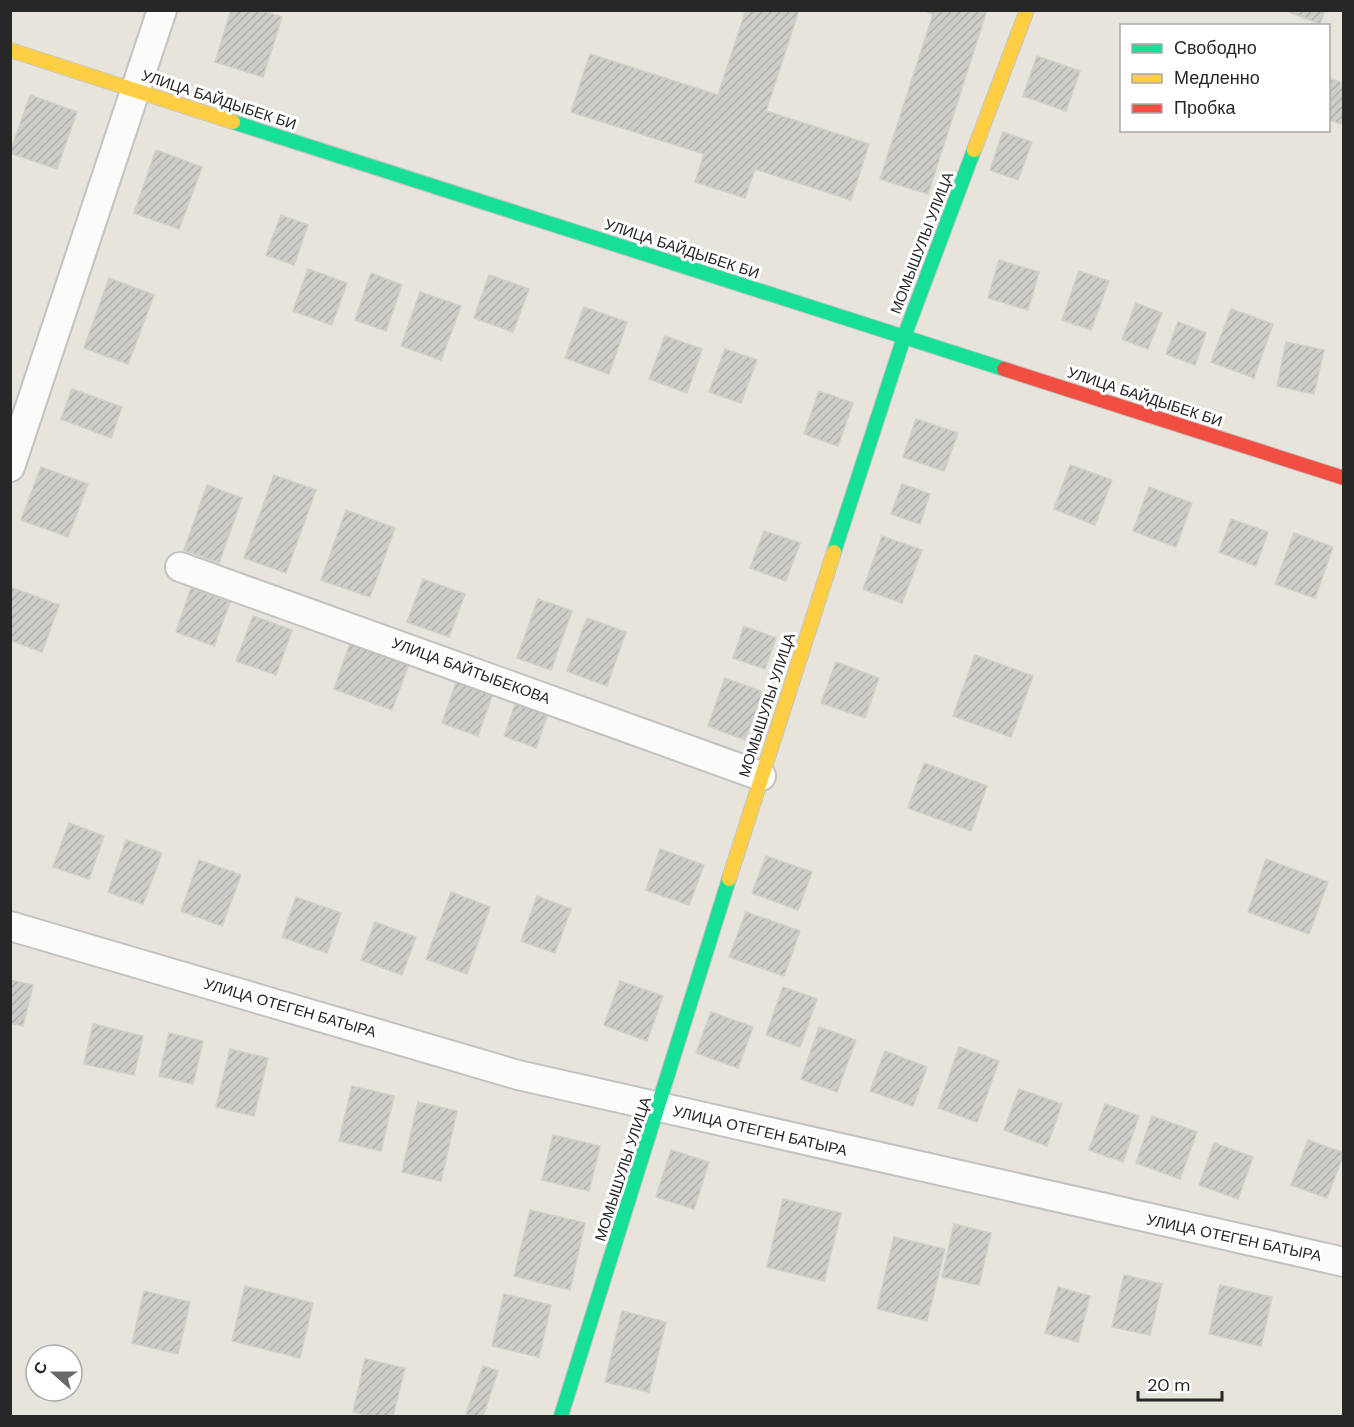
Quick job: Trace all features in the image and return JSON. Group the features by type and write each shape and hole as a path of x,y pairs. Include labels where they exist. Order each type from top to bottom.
{"street":[{"path":"10,466 162,10"},
{"name":"МОМЫШУЛЫ УЛИЦА","path":"561,1416 660,1108 761,776 904,337 1028,10"},
{"name":"УЛИЦА БАЙДЫБЕК БИ","path":"10,50 1344,478"},
{"name":"УЛИЦА БАЙТЫБЕКОВА","path":"180,567 761,776"},
{"name":"УЛИЦА ОТЕГЕН БАТЫРА","path":"10,926 518,1075 1344,1262"}],"building":[{"path":"231,10 261,10 282,17 263,77 215,62"},
{"path":"746,10 799,10 766,111 869,144 851,200 755,169 745,198 695,182 704,154 571,112 590,54 718,95"},
{"path":"922,10 987,10 928,194 880,179 933,14"},
{"path":"1284,10 1325,10 1320,24"},
{"path":"1037,56 1080,71 1066,111 1023,96"},
{"path":"1330,79 1344,83 1342,124 1330,121"},
{"path":"30,95 77,112 57,169 10,153"},
{"path":"1003,132 1032,142 1018,180 990,170"},
{"path":"156,150 202,167 179,229 134,213"},
{"path":"281,215 308,225 294,265 266,255"},
{"path":"999,260 1039,272 1028,310 988,298"},
{"path":"308,269 347,283 332,325 293,311"},
{"path":"1079,271 1109,281 1091,330 1062,320"},
{"path":"371,273 402,285 386,331 355,320"},
{"path":"489,275 529,289 513,332 474,318"},
{"path":"109,278 154,295 128,364 84,348"},
{"path":"420,292 461,306 441,360 401,346"},
{"path":"1136,303 1162,313 1148,349 1122,339"},
{"path":"584,307 627,322 609,374 565,358"},
{"path":"1231,309 1273,324 1254,378 1211,362"},
{"path":"1178,322 1206,333 1195,365 1166,354"},
{"path":"665,336 702,349 687,393 649,379"},
{"path":"1286,342 1324,350 1314,394 1277,386"},
{"path":"725,349 757,360 741,403 709,392"},
{"path":"72,389 122,407 111,438 61,419"},
{"path":"819,391 853,403 838,446 804,434"},
{"path":"916,419 958,433 944,471 903,457"},
{"path":"1070,465 1112,480 1095,525 1054,509"},
{"path":"41,467 88,484 68,537 21,520"},
{"path":"274,475 316,490 286,573 244,558"},
{"path":"902,484 930,494 920,524 891,514"},
{"path":"207,485 242,498 219,563 184,550"},
{"path":"1149,487 1192,503 1176,547 1133,531"},
{"path":"346,510 395,528 370,597 321,580"},
{"path":"1231,519 1268,532 1256,566 1219,552"},
{"path":"764,531 800,543 786,581 750,568"},
{"path":"1294,533 1333,547 1315,598 1275,584"},
{"path":"882,536 922,550 902,603 863,589"},
{"path":"423,579 465,594 449,637 407,622"},
{"path":"10,587 59,605 42,652 10,640"},
{"path":"191,588 230,602 214,646 176,632"},
{"path":"538,599 572,611 551,670 517,658"},
{"path":"253,616 292,630 276,675 236,661"},
{"path":"587,618 626,632 607,686 567,671"},
{"path":"744,626 776,638 765,669 733,658"},
{"path":"350,643 409,664 392,710 334,689"},
{"path":"975,655 1033,676 1011,737 953,716"},
{"path":"836,662 879,678 865,718 821,703"},
{"path":"725,678 763,692 745,740 708,726"},
{"path":"457,680 493,693 478,736 442,723"},
{"path":"517,699 549,711 536,748 504,736"},
{"path":"924,763 987,786 971,831 908,808"},
{"path":"69,823 104,836 89,879 53,867"},
{"path":"126,840 162,853 143,904 108,892"},
{"path":"660,849 704,865 689,905 646,890"},
{"path":"766,856 812,872 798,910 752,893"},
{"path":"1266,859 1328,882 1309,934 1248,912"},
{"path":"199,860 241,875 222,926 181,911"},
{"path":"451,892 490,907 467,974 426,959"},
{"path":"537,896 571,909 555,953 521,941"},
{"path":"296,897 341,913 327,953 282,937"},
{"path":"746,912 800,931 784,976 729,957"},
{"path":"375,922 416,937 402,975 361,960"},
{"path":"10,980 33,985 23,1026 10,1023"},
{"path":"620,981 663,996 647,1041 604,1025"},
{"path":"783,987 817,999 800,1047 766,1035"},
{"path":"711,1012 753,1027 738,1068 696,1053"},
{"path":"93,1024 143,1036 134,1075 84,1064"},
{"path":"819,1027 856,1040 837,1092 801,1079"},
{"path":"169,1033 203,1041 193,1084 159,1076"},
{"path":"959,1047 999,1061 977,1122 938,1108"},
{"path":"230,1049 268,1058 254,1116 216,1107"},
{"path":"885,1051 927,1067 913,1106 870,1091"},
{"path":"352,1086 394,1096 381,1151 339,1141"},
{"path":"1019,1089 1062,1104 1047,1146 1004,1130"},
{"path":"418,1102 457,1111 441,1181 402,1172"},
{"path":"1105,1104 1139,1116 1123,1162 1089,1150"},
{"path":"1152,1116 1197,1132 1180,1179 1136,1163"},
{"path":"553,1135 600,1146 589,1191 542,1180"},
{"path":"1308,1140 1344,1153 1327,1198 1291,1185"},
{"path":"1214,1143 1253,1157 1238,1199 1199,1185"},
{"path":"671,1150 709,1162 694,1209 656,1197"},
{"path":"783,1199 841,1213 824,1281 767,1267"},
{"path":"530,1210 585,1223 570,1290 514,1276"},
{"path":"954,1224 991,1233 979,1285 942,1277"},
{"path":"894,1237 945,1249 927,1321 877,1309"},
{"path":"1124,1275 1162,1284 1150,1335 1112,1327"},
{"path":"1220,1285 1272,1297 1261,1346 1209,1334"},
{"path":"245,1286 313,1303 300,1358 232,1341"},
{"path":"1058,1287 1090,1296 1078,1342 1045,1333"},
{"path":"144,1291 190,1302 178,1354 132,1343"},
{"path":"504,1294 551,1305 539,1357 492,1346"},
{"path":"622,1311 666,1322 649,1392 605,1382"},
{"path":"365,1359 405,1368 393,1416 371,1416 353,1412"},
{"path":"483,1366 498,1371 483,1416 472,1416 466,1414"}],"traffic: fast":[{"path":"233,122 1004,369"},
{"path":"834,552 904,337 974,150"},
{"path":"561,1416 729,879"}],"traffic: slow":[{"path":"974,150 1027,10"},
{"path":"10,50 233,122"},
{"path":"729,879 834,552"}],"traffic: jam":[{"path":"1004,369 1344,478"}]}
